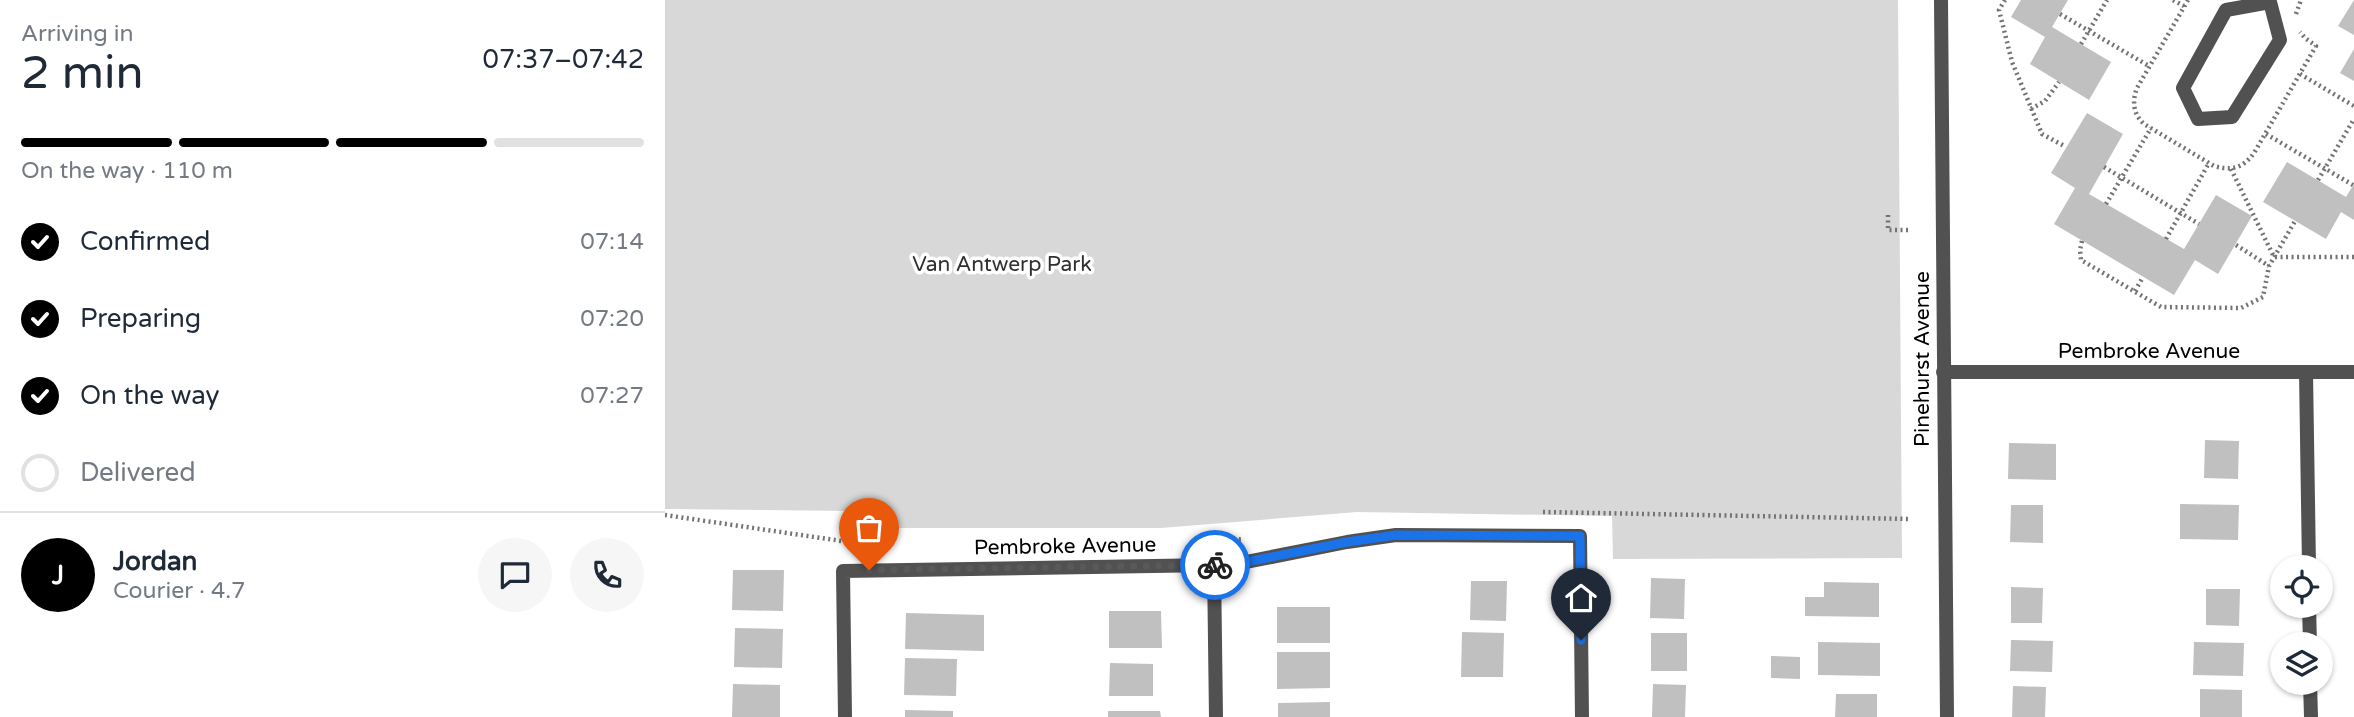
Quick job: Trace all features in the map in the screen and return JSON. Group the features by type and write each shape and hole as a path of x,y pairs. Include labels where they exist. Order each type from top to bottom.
{"street":[{"name":"Pinehurst Avenue","path":"1941,0 1947,717"},
{"path":"2270,1 2280,40 2232,117 2198,119 2183,88 2226,10 2270,1"},
{"name":"Pembroke Avenue","path":"1943,372 2354,372"},
{"path":"2306,372 2309,555"},
{"name":"Pembroke Avenue","path":"845,717 843,570 1214,565 1241,563 1396,535 1580,536 1582,717"},
{"path":"1214,565 1216,717"},
{"path":"2310,695 2311,717"}],"path":[{"path":"2005,0 1999,10 2012,62 2031,108 2042,134 2066,147"},
{"path":"2081,44 2107,0"},
{"path":"2173,0 2184,6"},
{"path":"2060,14 2150,66"},
{"path":"2300,74 2354,106"},
{"path":"2031,108 2045,101 2059,82"},
{"path":"2318,180 2354,119"},
{"path":"2106,204 2151,128"},
{"path":"2266,134 2354,185"},
{"path":"2166,239 2210,163"},
{"path":"2104,167 2199,224"},
{"path":"2231,169 2274,257"},
{"path":"1888,215 1888,230 1909,230"},
{"path":"2082,241 2081,260 2161,307 2241,308 2263,297 2269,265 2295,221"},
{"path":"2235,245 2269,265"},
{"path":"2274,257 2354,257"},
{"path":"2135,291 2143,277"},
{"path":"665,515 842,541"}],"green space":[{"name":"Van Antwerp Park","path":"665,0 1898,0 1902,558 1613,559 1612,516 1357,512 1161,528 851,528 850,511 665,509"}],"building":[{"path":"2021,0 2068,0 2052,27 2111,62 2089,100 2030,64 2045,37 2011,17"},
{"path":"2354,0 2354,35 2338,26"},
{"path":"2354,49 2354,81 2340,73"},
{"path":"2087,113 2123,134 2089,194 2184,249 2216,195 2252,216 2218,274 2195,260 2174,295 2054,224 2075,188 2051,173"},
{"path":"2287,162 2346,197 2354,184 2354,220 2341,212 2326,239 2263,202"},
{"path":"2205,440 2239,441 2238,479 2204,478"},
{"path":"2009,443 2056,444 2056,480 2008,479"},
{"path":"2180,504 2239,505 2238,540 2180,539"},
{"path":"2011,505 2043,505 2043,543 2010,542"},
{"path":"733,570 784,570 783,611 732,610"},
{"path":"1651,578 1685,579 1684,619 1650,618"},
{"path":"1471,581 1507,581 1506,621 1470,620"},
{"path":"1824,582 1879,583 1879,617 1805,616 1805,597 1824,597"},
{"path":"2011,587 2043,588 2042,623 2011,623"},
{"path":"2206,589 2240,589 2239,626 2206,625"},
{"path":"1277,607 1330,607 1330,643 1277,643"},
{"path":"1109,611 1161,611 1162,648 1109,648"},
{"path":"906,613 984,615 984,651 905,649"},
{"path":"735,628 783,629 782,668 734,667"},
{"path":"1462,632 1504,633 1503,677 1461,677"},
{"path":"1651,633 1687,633 1687,671 1651,671"},
{"path":"2011,640 2053,641 2052,672 2010,671"},
{"path":"1818,642 1880,643 1880,676 1818,675"},
{"path":"2194,642 2244,643 2243,676 2193,675"},
{"path":"1277,652 1330,652 1330,688 1277,689"},
{"path":"1771,656 1800,657 1800,679 1771,678"},
{"path":"905,658 957,659 956,696 904,695"},
{"path":"1110,663 1153,664 1153,696 1109,696"},
{"path":"733,684 780,685 780,717 732,717"},
{"path":"1653,684 1686,685 1685,717 1652,717"},
{"path":"2013,686 2046,687 2045,717 2012,717"},
{"path":"2200,689 2242,690 2242,717 2200,717"},
{"path":"1836,694 1877,694 1877,717 1835,717"},
{"path":"1330,702 1330,717 1278,717 1278,703"},
{"path":"905,710 953,711 953,717 905,717"},
{"path":"1108,711 1160,711 1161,717 1108,717"}],"way so far":[{"path":"869,570 1215,565"}],"route":[{"path":"1215,565 1241,563 1396,535 1580,536 1581,640"}]}
